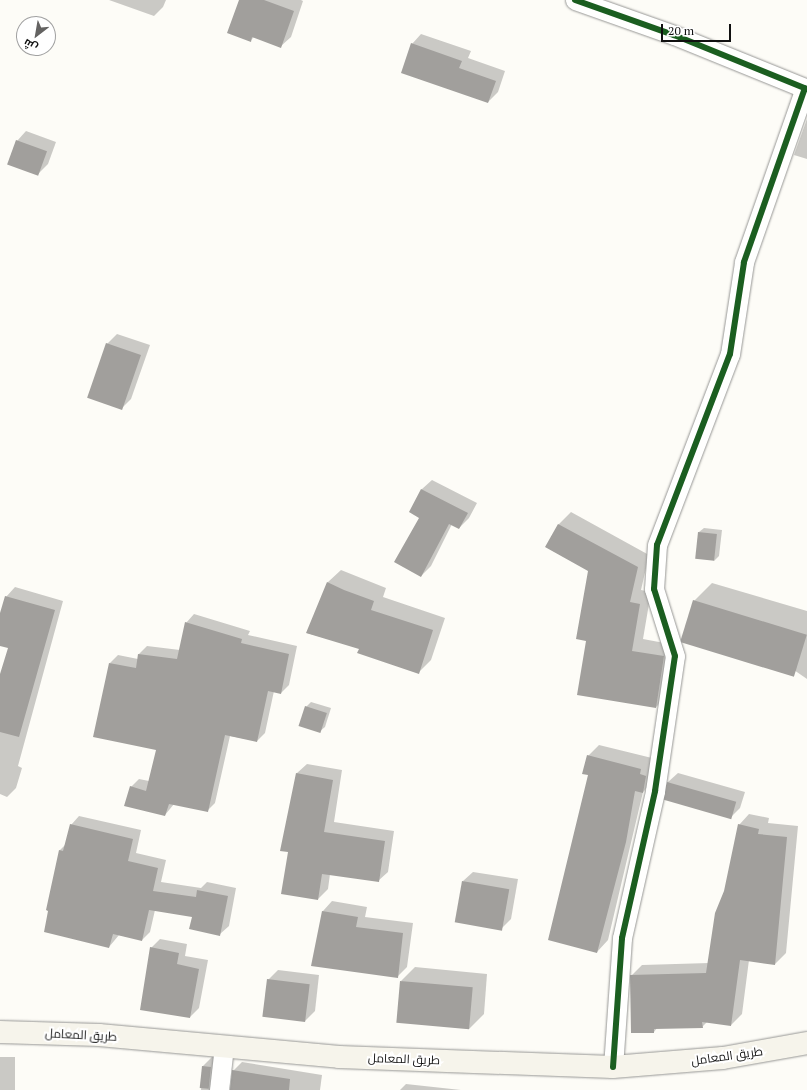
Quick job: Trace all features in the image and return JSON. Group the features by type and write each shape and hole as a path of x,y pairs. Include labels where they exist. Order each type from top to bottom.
{"main road":[{"name":"طريق المعامل","path":"0,1032 99,1035 339,1057 613,1067 723,1058 807,1043"}],"street":[{"path":"575,0 674,35 806,88 744,262 730,354 657,545 654,589 675,656 655,790 622,938 613,1067"},
{"path":"219,1090 224,1046"}],"building":[{"path":"239,0 264,0 294,11 281,48 252,37 251,42 227,33"},
{"path":"411,43 462,61 459,68 496,81 488,103 401,73"},
{"path":"16,140 47,151 38,176 7,164"},
{"path":"106,343 141,355 122,410 87,398"},
{"path":"421,489 468,513 459,529 449,524 421,577 394,562 419,518 409,512"},
{"path":"558,524 638,567 630,602 640,604 632,651 664,656 656,708 577,695 586,641 576,639 588,571 545,547"},
{"path":"698,532 717,534 714,561 695,559"},
{"path":"327,582 374,601 371,610 433,630 419,674 357,653 359,649 306,633"},
{"path":"5,596 55,610 19,737 0,732 0,674 8,648 0,646 0,613"},
{"path":"693,600 807,635 794,677 680,642"},
{"path":"185,622 242,639 241,643 289,654 281,694 268,691 257,742 225,735 208,812 169,804 165,816 124,806 130,786 146,791 156,750 93,737 109,663 136,668 138,654 177,659"},
{"path":"305,706 327,713 320,733 299,726"},
{"path":"587,755 641,769 640,774 646,776 643,793 635,791 626,842 597,953 548,940 588,775 582,774"},
{"path":"296,773 333,780 324,832 385,841 379,882 322,874 318,900 281,894 288,852 280,851"},
{"path":"667,782 736,802 731,819 662,799"},
{"path":"70,824 133,839 128,861 158,868 153,891 196,897 197,890 228,896 220,936 189,929 192,917 149,910 142,941 113,934 109,948 44,932 48,911 46,910 59,850 63,851"},
{"path":"738,824 759,829 758,834 787,837 775,965 740,960 731,1026 702,1022 703,1028 654,1029 654,1033 631,1033 630,975 706,973 715,913 724,891"},
{"path":"462,881 509,889 502,931 455,922"},
{"path":"322,911 358,917 356,927 403,933 398,978 311,966"},
{"path":"150,947 179,953 177,964 199,969 190,1018 140,1010"},
{"path":"267,979 310,984 305,1022 262,1017"},
{"path":"400,981 473,987 469,1029 396,1023"},
{"path":"202,1066 211,1067 209,1089 200,1088"},
{"path":"232,1070 290,1079 289,1090 230,1090"}],"cycle path":[{"path":"575,0 674,35 807,89"},
{"path":"613,1067 622,938 655,791 675,656 654,589 657,545 730,354 744,262 805,88"}]}
